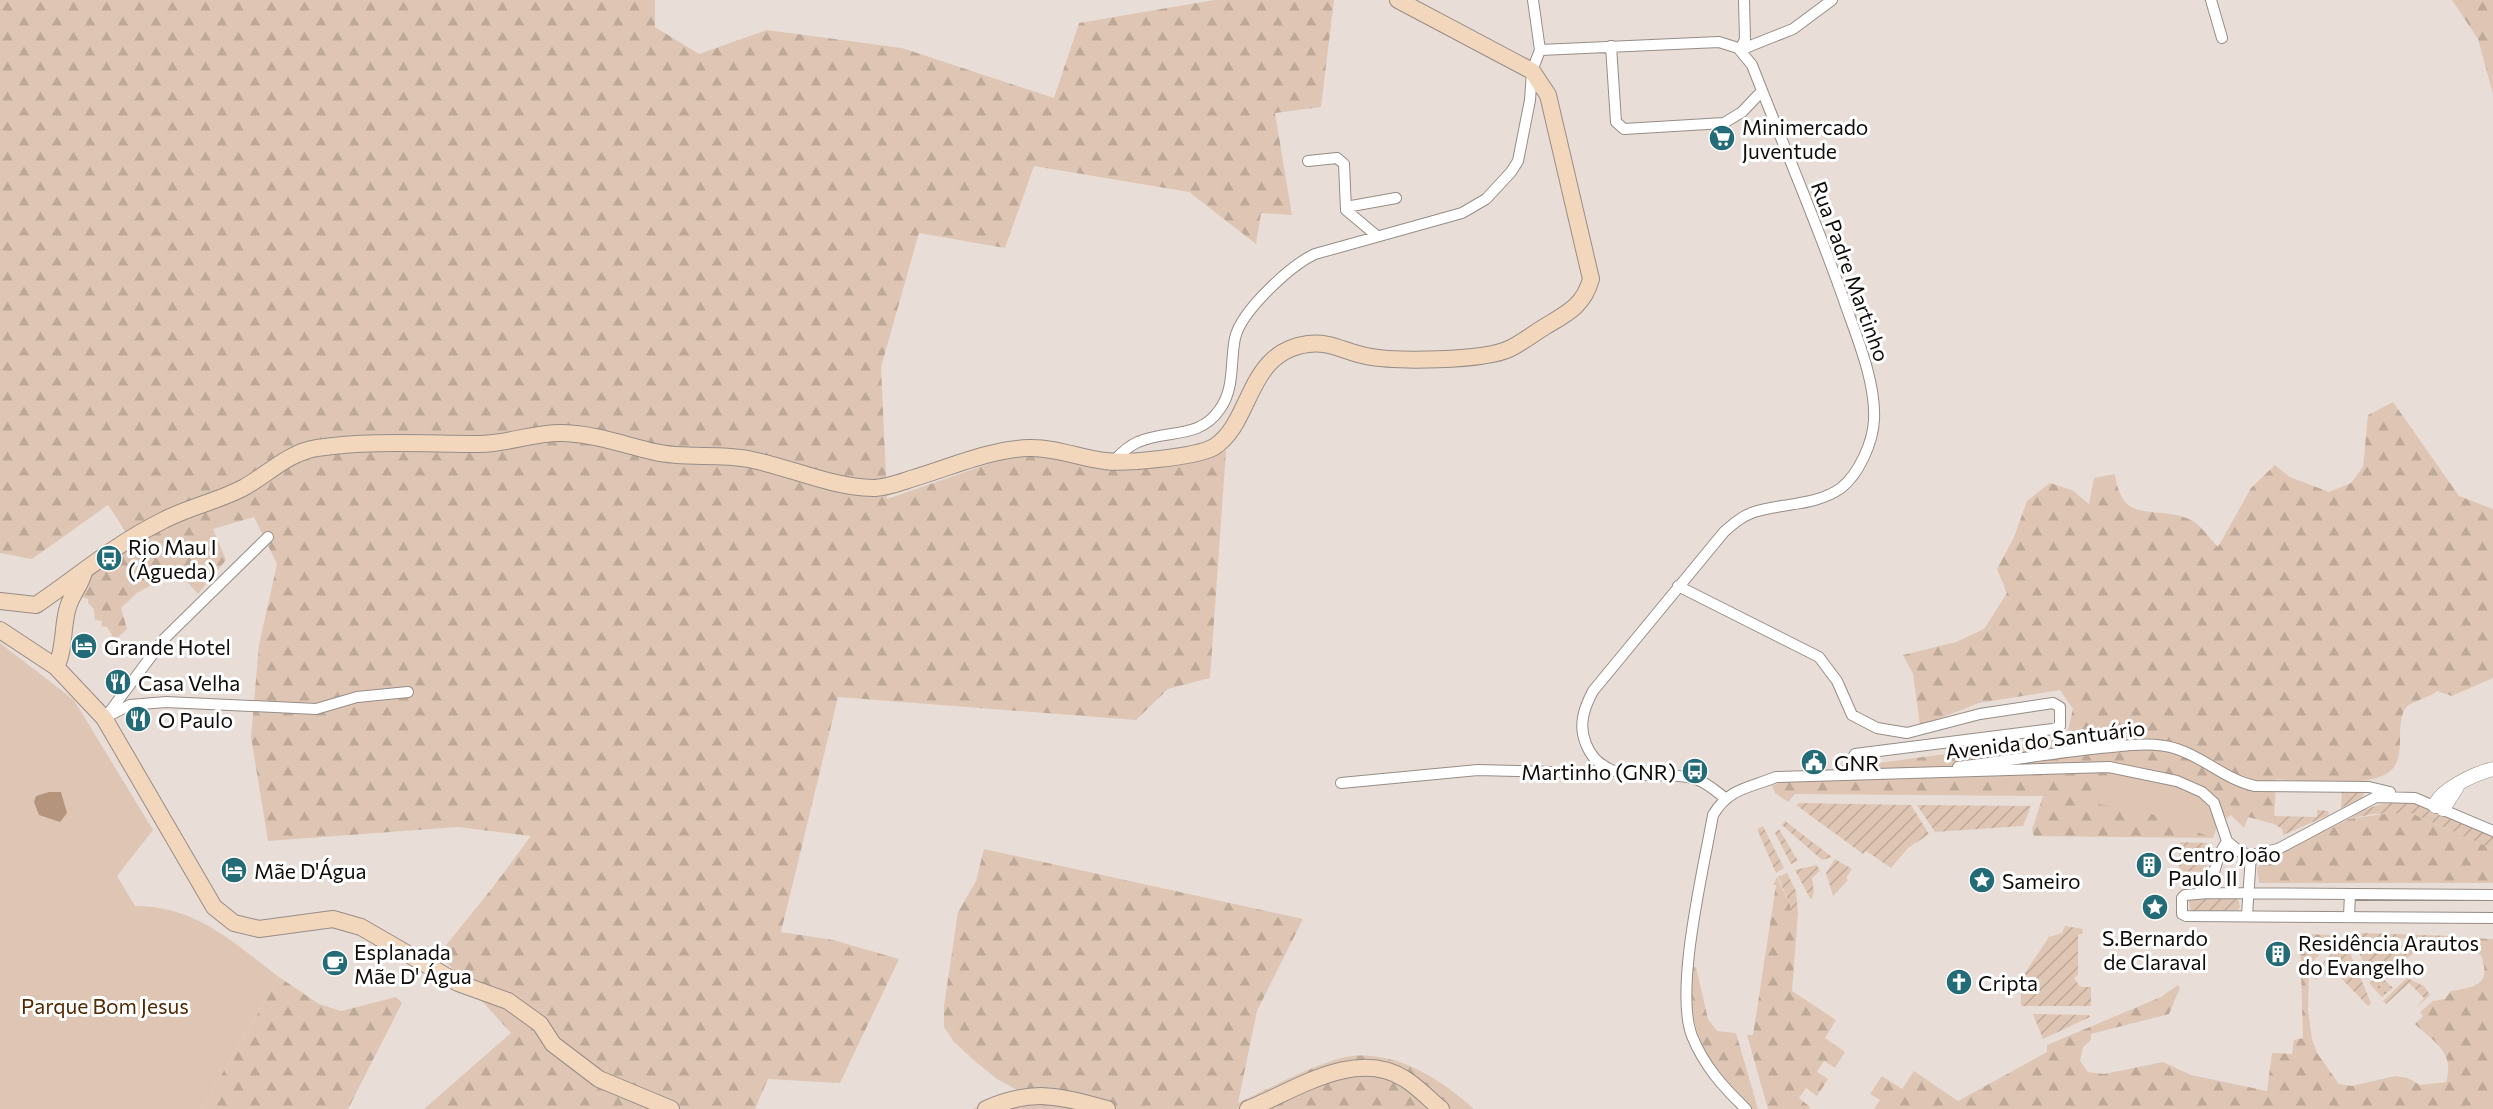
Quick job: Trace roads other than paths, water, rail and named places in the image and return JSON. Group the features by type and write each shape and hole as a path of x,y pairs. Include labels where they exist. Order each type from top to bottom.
{"main road":[{"path":"0,600 36,605 86,567 166,518 231,495 282,462 311,448 495,444 542,433 566,433 590,435 657,452 749,459 829,482 877,489 1017,448 1043,448 1112,463 1190,455 1211,449 1226,437 1234,425 1254,382 1277,358 1299,346 1325,344 1366,356 1393,358 1488,356 1509,349 1570,311 1587,295 1591,279 1548,95 1532,71 1398,0"},
{"path":"56,667 60,660 62,630 68,607 86,567"},
{"path":"0,630 56,667 104,718 214,907 228,920 259,929 333,919 361,927 458,983 508,1001 540,1024 553,1044 599,1079 671,1109"},
{"path":"1248,1109 1346,1069 1373,1068 1388,1070 1405,1079 1441,1109"},
{"path":"986,1109 1019,1096 1043,1094 1107,1109"}],"street":[{"path":"1112,463 1137,442 1199,429 1210,420 1220,408 1229,388 1239,326 1288,270 1315,254 1462,213 1475,206 1511,172 1522,144 1530,100 1532,71 1540,50 1533,0"},
{"path":"1740,50 1745,39 1744,0"},
{"path":"1540,50 1719,42 1740,50 1793,28 1832,0"},
{"path":"2211,0 2222,38"},
{"path":"1611,46 1616,122 1624,129 1724,123 1742,112 1762,91"},
{"name":"Rua Padre Martinho","path":"1603,765 1587,748 1583,738 1582,719 1593,691 1724,532 1742,517 1824,497 1841,488 1852,477 1868,445 1874,420 1867,365 1837,278 1752,65 1740,50"},
{"path":"1308,161 1337,158 1344,164 1346,210 1377,236"},
{"path":"1346,207 1396,198"},
{"path":"104,718 164,639 267,537"},
{"path":"1678,586 1819,657 1837,681 1852,715 1877,728 1907,733 1980,714 2053,704 2060,707 2060,726 2053,729 1855,754 1845,774"},
{"path":"104,718 130,705 166,702 316,709 357,697 408,692"},
{"name":"Avenida do Santuário","path":"1926,774 1946,768 2063,752 2154,745 2177,749 2203,760 2237,782 2255,786 2369,787 2410,797 2493,831"},
{"path":"1341,783 1478,770 1587,773 1598,771 1603,765 1627,774 1698,780 1725,798 1713,815 1685,992 1691,1034 1705,1062 1716,1079 1746,1109"},
{"name":"Avenida do Santuário","path":"1725,798 1733,792 1776,777 2109,767 2177,781 2202,792 2214,803 2228,841"},
{"path":"2439,808 2457,787 2469,778 2493,769"},
{"name":"Avenida do Santuário","path":"2252,855 2278,849 2376,797 2410,797"},
{"path":"2208,893 2219,855 2228,841 2240,852 2252,855 2247,915"},
{"path":"2493,895 2208,893 2185,894 2182,898 2182,914 2493,918"},
{"path":"2349,916 2350,894"}],"place":[{"name":"Minimercado Juventude","path":"1722,138"},
{"name":"Rio Mau I (Águeda)","path":"109,558"},
{"name":"Grande Hotel","path":"84,646"},
{"name":"Casa Velha","path":"118,682"},
{"name":"O Paulo","path":"138,719"},
{"name":"GNR","path":"1814,762"},
{"name":"Martinho (GNR)","path":"1695,771"},
{"name":"Centro João Paulo II","path":"2149,865"},
{"name":"Mãe D'Água","path":"234,870"},
{"name":"Sameiro","path":"1982,880"},
{"name":"S.Bernardo de Claraval","path":"2155,907"},
{"name":"Residência Arautos do Evangelho","path":"2278,954"},
{"name":"Esplanada Mãe D' Água","path":"335,963"},
{"name":"Cripta","path":"1959,982"}],"park label":[{"name":"Parque Bom Jesus","path":"105,1005"}]}
